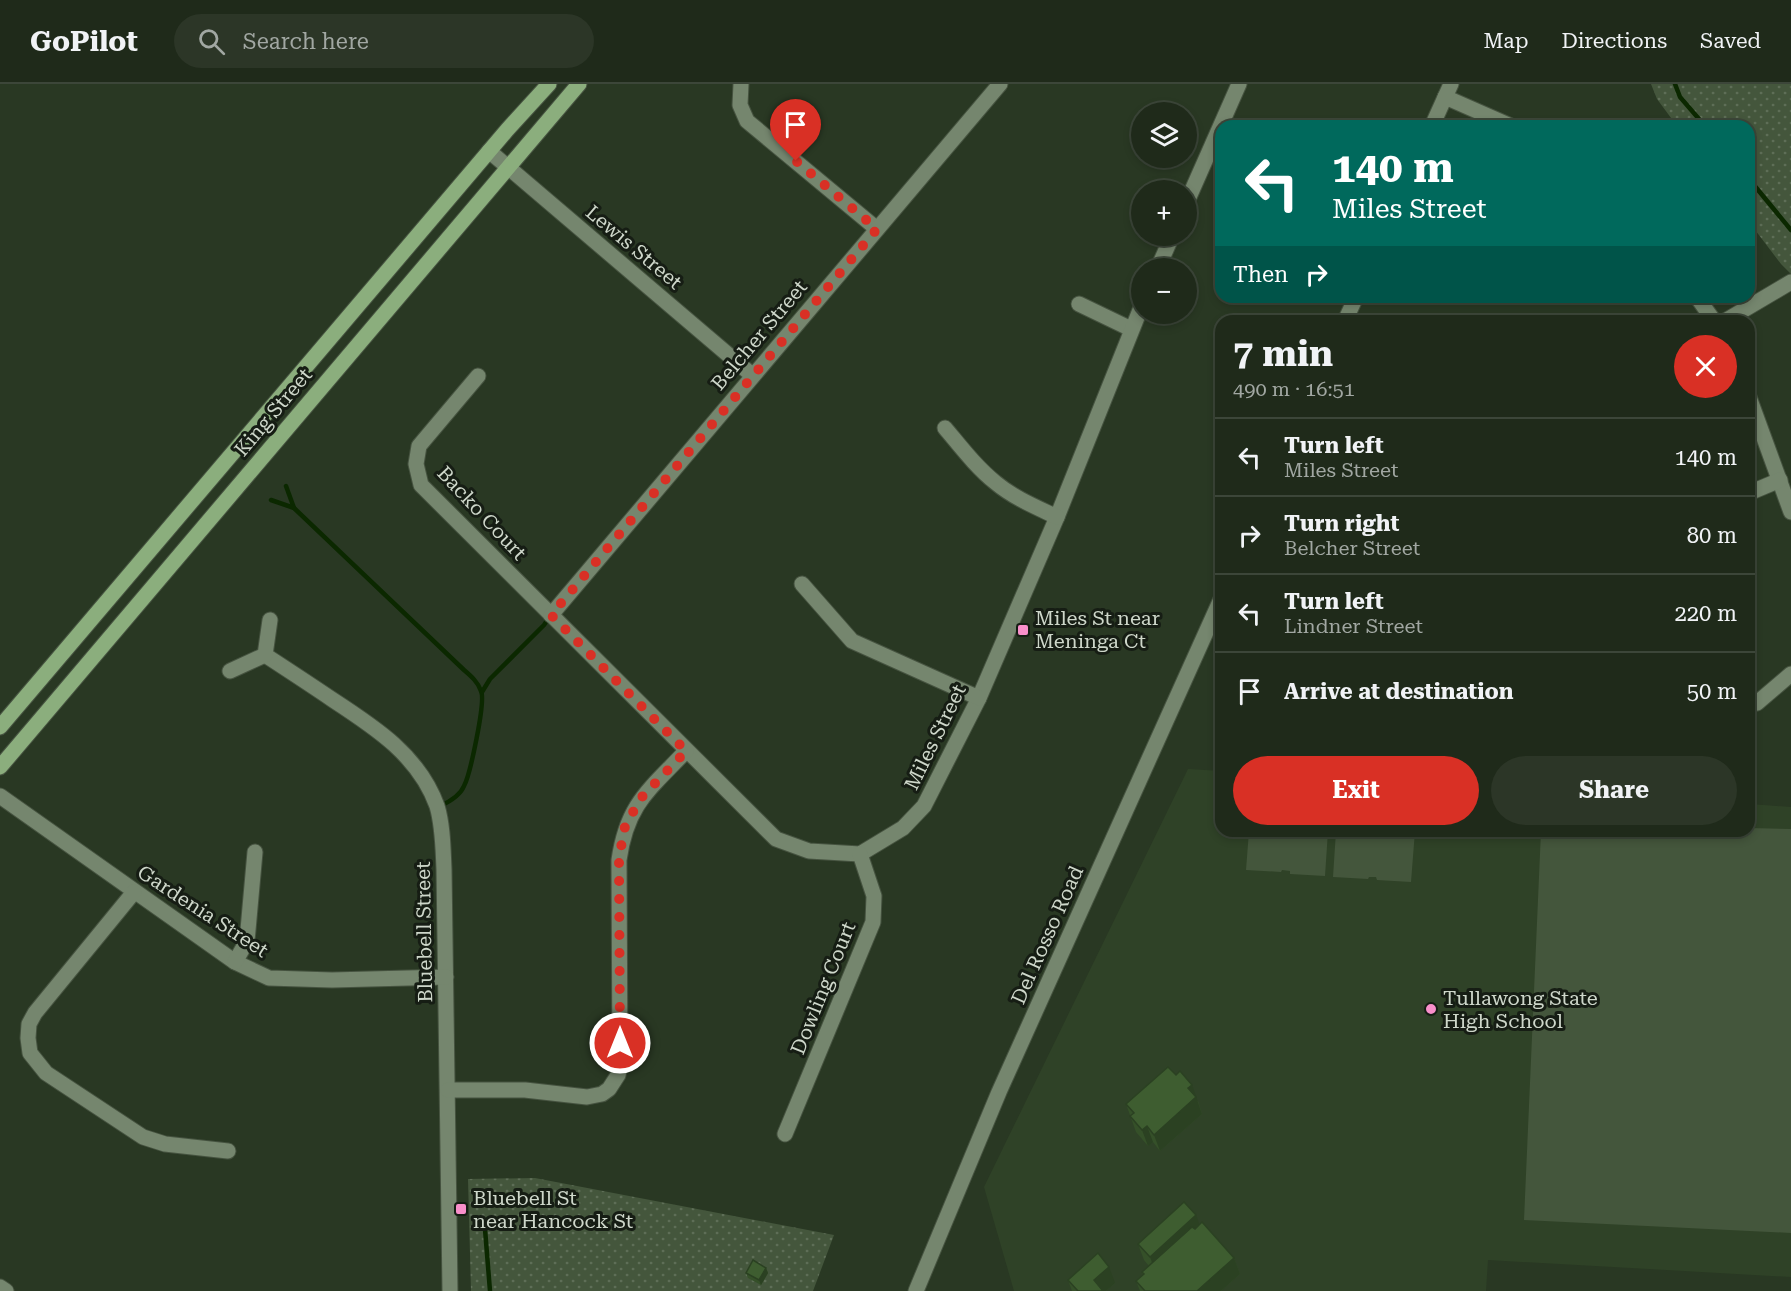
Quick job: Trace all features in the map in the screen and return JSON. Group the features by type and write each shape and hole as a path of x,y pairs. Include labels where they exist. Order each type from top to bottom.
{"main road":[{"name":"King Street","path":"0,727 489,151 549,84"},
{"name":"King Street","path":"0,767 579,84"}],"street":[{"path":"741,84 740,105 747,121 877,229"},
{"name":"Belcher Street","path":"551,615 1000,84"},
{"path":"1223,120 1239,84"},
{"path":"1435,120 1448,91 1500,120"},
{"path":"1197,180 1215,138"},
{"name":"Lewis Street","path":"489,151 752,375"},
{"path":"1735,315 1791,282"},
{"path":"1079,304 1131,329"},
{"name":"Miles Street","path":"860,854 903,828 924,806 979,698 1057,517 1133,324"},
{"name":"Backo Court","path":"478,376 418,446 416,464 421,485 551,615"},
{"path":"1755,413 1791,512"},
{"path":"945,428 972,461 996,483 1022,500 1057,517"},
{"path":"1755,490 1780,480"},
{"path":"802,584 852,641 979,698"},
{"name":"Del Rosso Road","path":"916,1291 999,1092 1215,612"},
{"path":"551,615 776,839 809,851 860,854"},
{"path":"230,671 265,655 270,620"},
{"name":"Bluebell Street","path":"265,655 379,730 410,760 429,789 437,808 443,841 450,1291"},
{"path":"1755,703 1791,674"},
{"path":"448,1090 525,1090 586,1097 602,1094 614,1083 621,1066 619,860 623,837 630,815 640,799 686,751"},
{"name":"Gardenia Street","path":"0,796 235,962 269,978 332,980 446,977"},
{"path":"235,962 247,941 255,852"},
{"name":"Dowling Court","path":"785,1134 873,922 874,896 860,854"},
{"path":"134,892 35,1013 29,1024 30,1053 46,1073 143,1137 165,1144 228,1151"},
{"path":"0,1287 6,1291"}],"shaded area":[{"path":"1651,84 1791,84 1791,274 1755,230 1755,120 1673,120 1657,99"},
{"name":"Tullawong State High School","path":"1188,769 1215,771 1215,837 1755,837 1755,804 1791,807 1791,1277 1488,1260 1486,1291 1014,1291 984,1187"},
{"path":"1755,828 1791,829 1791,1233 1524,1220 1541,837 1755,837"},
{"path":"1249,837 1328,837 1325,876 1290,874 1290,871 1282,870 1281,872 1246,870"},
{"path":"1336,837 1415,837 1411,882 1377,880 1376,877 1368,879 1333,877"},
{"path":"535,1178 834,1235 813,1291 471,1291 468,1179"}],"building":[{"path":"1168,1067 1176,1075 1180,1071 1192,1085 1188,1088 1196,1097 1154,1135 1147,1126 1142,1130 1130,1116 1134,1113 1126,1104"},
{"path":"1184,1202 1196,1215 1150,1257 1138,1244"},
{"path":"1202,1222 1234,1258 1197,1291 1145,1291 1136,1281 1144,1274 1142,1272 1192,1227 1195,1229"},
{"path":"1098,1253 1109,1267 1094,1280 1103,1291 1078,1291 1068,1280"},
{"path":"753,1260 766,1268 759,1280 746,1273"}],"waterway":[{"path":"1675,84 1680,97 1700,120"},
{"path":"1755,186 1791,230"},
{"path":"286,486 294,508"},
{"path":"271,500 294,508 478,685 482,698 481,709 467,779 457,796 440,806"},
{"path":"482,692 490,679 544,625 550,616"},
{"path":"485,1229 490,1291"}],"place":[{"name":"Miles St near Meninga Ct","path":"1023,630"},
{"name":"Tullawong State High School","path":"1431,1009"},
{"name":"Bluebell St near Hancock St","path":"461,1209"}],"route":[{"path":"620,1043 619,860 624,829 640,799 686,751 551,615 877,229 796,161"}]}
